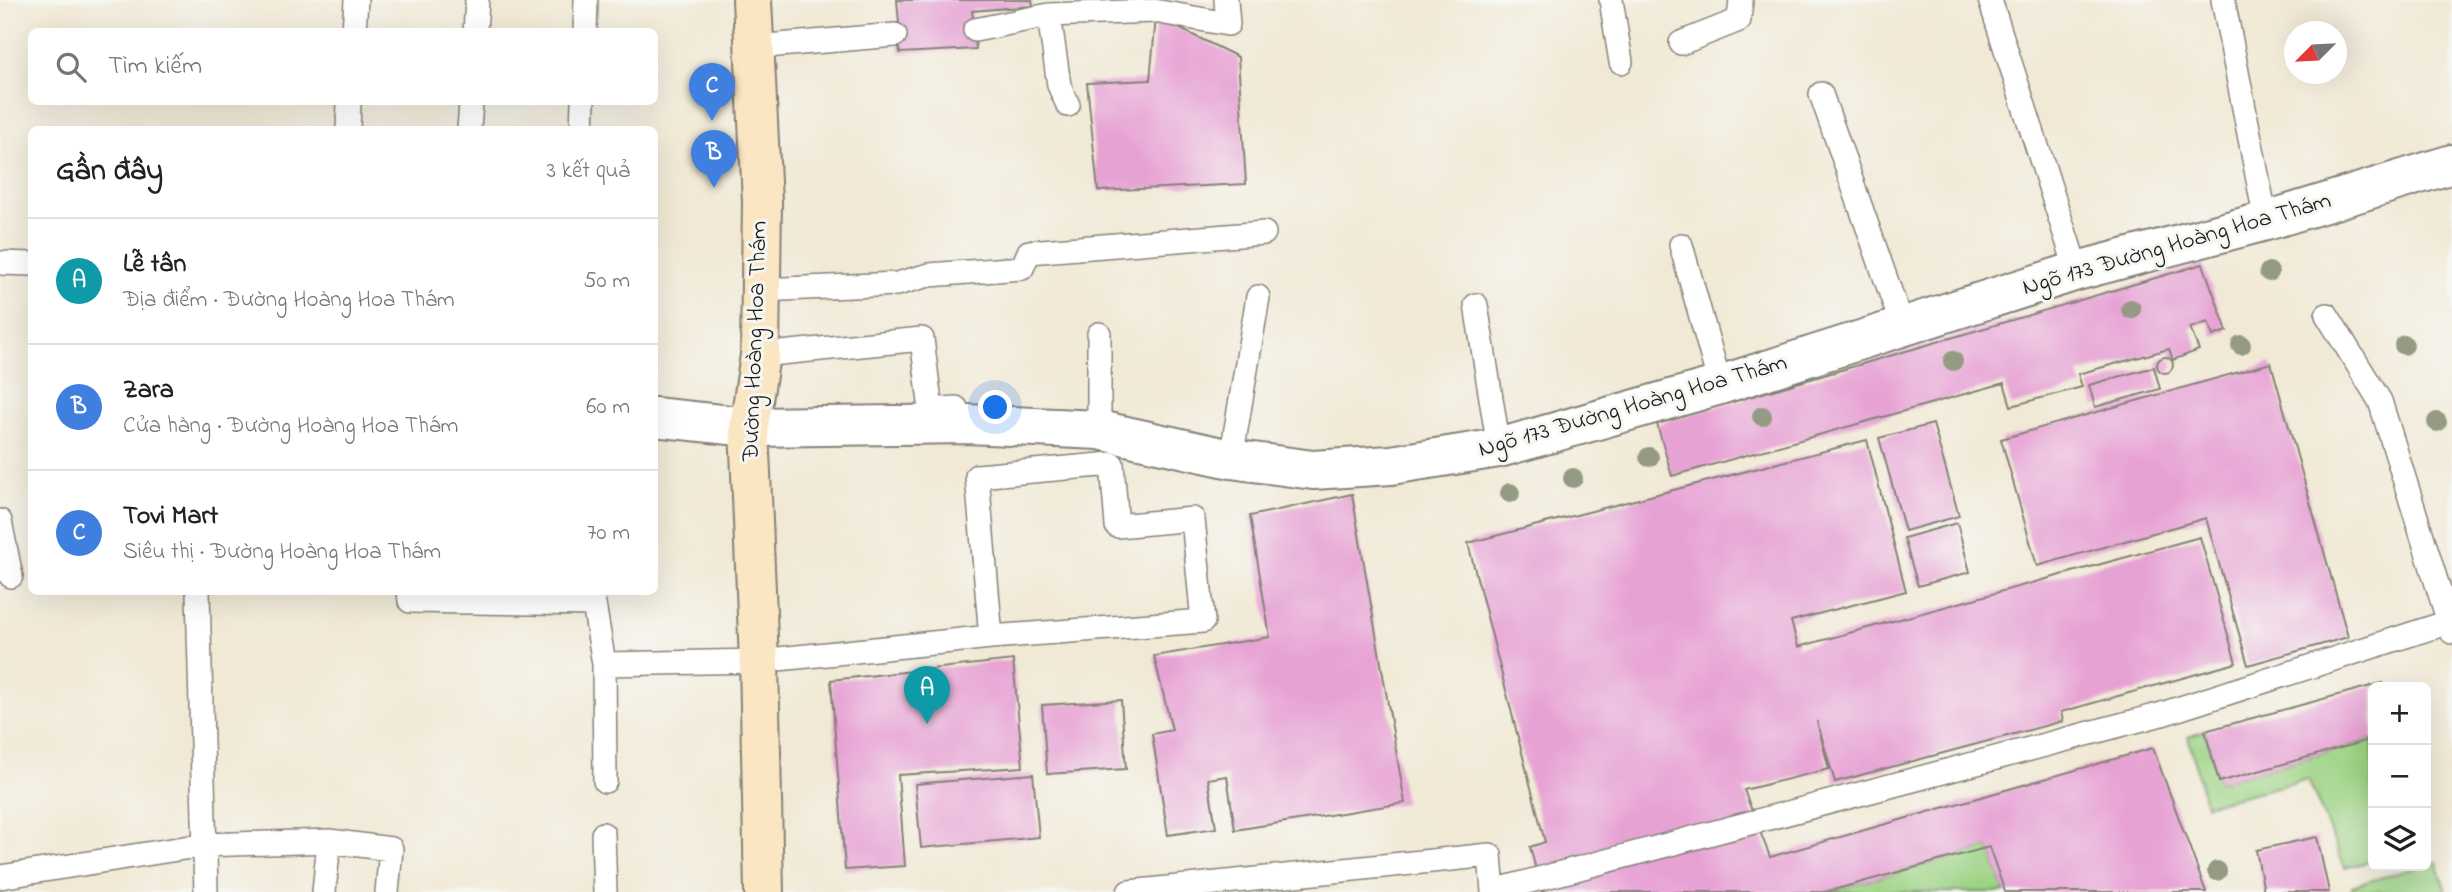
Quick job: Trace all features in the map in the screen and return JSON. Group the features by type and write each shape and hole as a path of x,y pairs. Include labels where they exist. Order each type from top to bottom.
{"main road":[{"name":"Đường Hoàng Hoa Thám","path":"752,0 762,202 761,355 749,427 759,661 764,892"}],"street":[{"name":"Ngõ 173 Đường Hoàng Hoa Thám","path":"658,417 749,427 968,424 1099,430 1231,459 1313,470 1391,464 1499,448 1720,385 2077,271 2266,221 2452,164"}],"lane":[{"path":"354,28 356,0"},
{"path":"475,28 477,0"},
{"path":"585,28 586,0"},
{"path":"975,30 1049,15 1131,6 1228,24 1226,0"},
{"path":"1611,0 1621,62"},
{"path":"1681,43 1739,20 1741,0"},
{"path":"1990,0 2077,271"},
{"path":"2223,0 2266,221"},
{"path":"1049,15 1059,85 1068,105"},
{"path":"754,47 895,35"},
{"path":"1821,94 1903,328"},
{"path":"348,126 349,105"},
{"path":"469,126 471,105"},
{"path":"582,126 583,105"},
{"path":"761,290 897,284 929,275 1022,268 1029,252 1264,233"},
{"path":"1681,245 1720,385"},
{"path":"0,263 28,264"},
{"path":"1231,459 1258,297"},
{"path":"1476,305 1499,448"},
{"path":"1129,892 1490,855 1493,892 2162,714 2450,627 2380,401 2327,315"},
{"path":"1099,334 1099,430"},
{"path":"761,355 922,339 931,410 978,406"},
{"path":"604,664 759,661 991,637 1203,621 1193,519 1117,526 1111,464 977,476 991,637"},
{"path":"0,521 11,576"},
{"path":"198,595 206,892"},
{"path":"409,595 410,601 594,604 604,664 605,781"},
{"path":"603,834 605,892"},
{"path":"324,892 329,842"},
{"path":"0,877 203,845 329,842 391,849 387,892"}],"green space":[{"path":"2205,731 2219,782 2368,740 2368,862 2345,868 2308,779 2206,805 2188,737"},
{"path":"1989,847 2005,892 1826,892"},
{"path":"2437,862 2446,892 2353,892 2351,886 2405,871 2431,871 2431,864"}],"building":[{"path":"897,0 1032,0 1033,6 972,11 976,49 900,53 893,23 899,23"},
{"path":"1156,17 1238,57 1246,184 1098,191 1087,83 1150,80"},
{"path":"2203,264 2227,331 2213,336 2208,322 2190,328 2199,350 2173,360 2169,349 2078,374 2082,387 2011,406 2004,383 1672,476 1657,424"},
{"path":"2162,357 2168,357 2173,365 2171,371 2162,373 2157,368 2157,362"},
{"path":"2271,363 2348,637 2248,665 2206,518 2037,566 2001,439"},
{"path":"2154,367 2160,389 2095,407 2089,385"},
{"path":"1933,424 1959,516 1905,531 1879,438"},
{"path":"1867,440 1906,591 1791,621 1798,647 2200,537 2236,663 2061,712 2063,721 1835,782 1817,721 1829,769 1744,790 1770,857 2153,748 2206,892 2005,892 1989,847 1826,892 1542,892 1530,847 1545,842 1468,543"},
{"path":"1352,494 1405,803 1235,830 1227,776 1208,779 1216,828 1168,835 1152,734 1172,730 1154,656 1270,637 1250,516"},
{"path":"1957,523 1970,572 1918,586 1904,538"},
{"path":"1013,660 1023,767 898,775 905,866 845,870 831,680"},
{"path":"2368,687 2368,740 2219,782 2205,731"},
{"path":"1121,700 1126,769 1047,774 1042,705"},
{"path":"1033,774 1039,837 921,848 915,784"},
{"path":"2317,837 2329,892 2264,892 2256,850"}],"place":[{"name":"Tovi Mart","path":"712,121"},
{"name":"Zara","path":"714,188"},
{"name":"Lễ tân","path":"927,724"}]}
